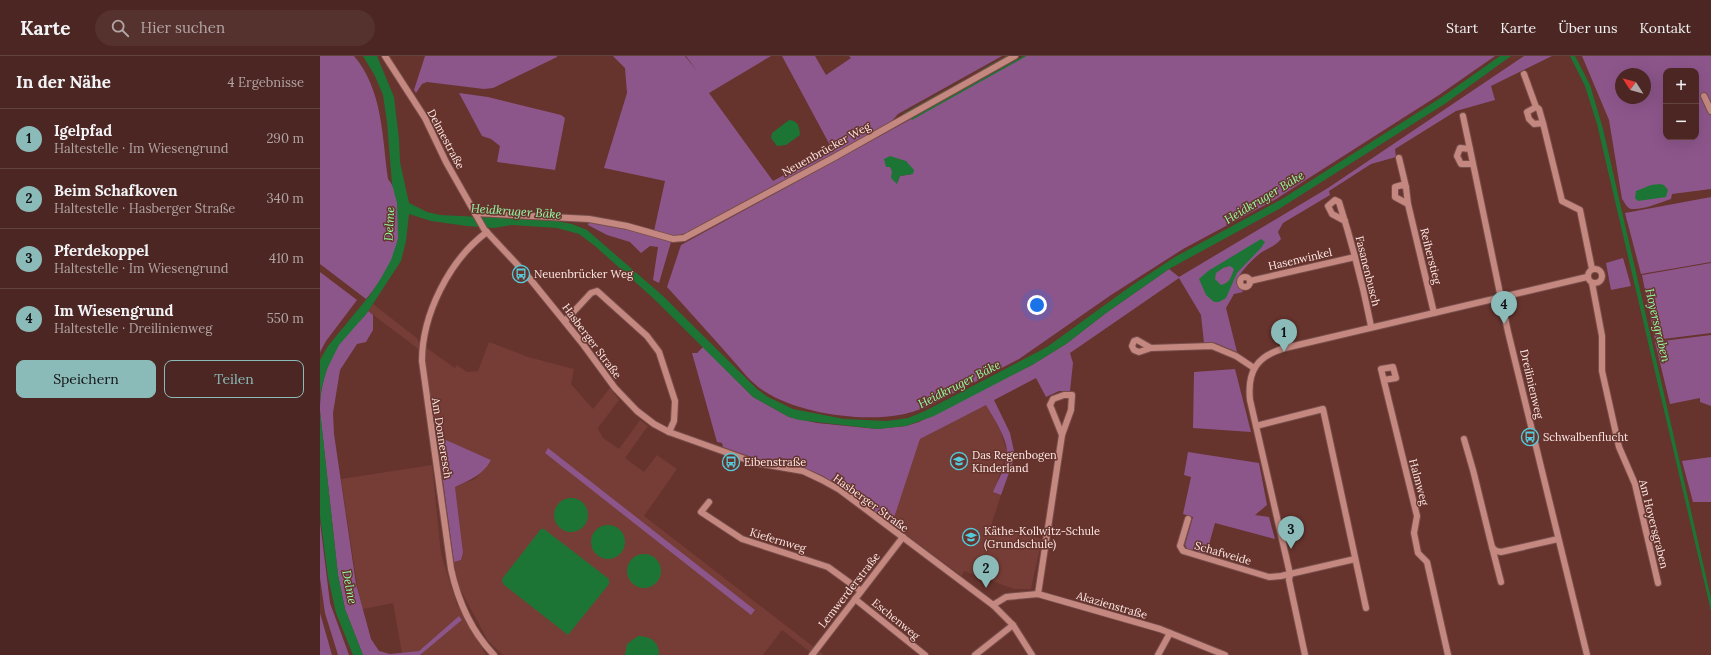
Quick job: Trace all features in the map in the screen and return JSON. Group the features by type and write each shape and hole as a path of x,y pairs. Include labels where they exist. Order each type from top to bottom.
{"street":[{"name":"Delmestraße","path":"385,56 425,118 446,162 486,230"},
{"name":"Neuenbrücker Weg","path":"475,213 589,219 627,226 673,239 684,238 826,162 1015,56"},
{"path":"1524,74 1536,107 1539,109 1562,201 1569,206 1580,210 1592,269"},
{"path":"1704,96 1711,111"},
{"path":"1536,107 1527,112 1529,119 1534,124 1543,123"},
{"name":"Dreilinienweg","path":"1463,116 1501,296 1586,655"},
{"path":"1470,149 1460,148 1457,156 1461,164 1473,164"},
{"name":"Reiherstieg","path":"1400,158 1408,204 1434,313"},
{"path":"1406,187 1402,185 1395,187 1393,191 1395,197 1408,204"},
{"name":"Fasanenbusch","path":"1345,221 1371,326"},
{"name":"Hasberger Straße","path":"486,230 526,274 565,321 615,388 637,411 654,424 669,432 756,464 797,470 815,476 840,490 993,605 1013,625 1032,655"},
{"name":"Am Donneresch","path":"486,230 471,246 440,290 433,304 424,335 422,361 451,569 456,591 464,611 475,630 494,655"},
{"name":"Hasenwinkel","path":"1250,281 1355,257"},
{"path":"1587,277 1588,273 1592,269"},
{"path":"1587,277 1592,283 1599,282 1602,277 1599,270 1592,269"},
{"path":"1305,655 1289,580 1290,574 1256,426 1249,386 1254,368 1265,356 1274,351 1371,326 1434,313 1501,296 1587,277"},
{"name":"Am Hoyersgraben","path":"1592,283 1602,336 1602,371 1617,441 1635,484 1658,583"},
{"path":"565,321 591,293 597,291 647,336 655,345 663,360 675,401 674,421 669,432"},
{"path":"1151,348 1212,346 1236,356 1254,368"},
{"name":"Halmweg","path":"1384,380 1418,516 1414,533 1418,553 1427,562 1448,655"},
{"path":"1038,594 1062,435 1071,410 1072,395 1064,395 1053,400 1050,405 1062,435"},
{"path":"1256,426 1323,409 1366,608"},
{"path":"1464,439 1501,582"},
{"name":"Kiefernweg","path":"709,502 702,512 733,535 753,544 828,566 861,591"},
{"name":"Schafweide","path":"1188,519 1180,546 1183,552 1269,577 1281,576 1355,559"},
{"name":"Lemwerderstraße","path":"812,655 903,537"},
{"path":"1492,547 1496,551 1501,552 1558,539"},
{"name":"Akazienstraße","path":"993,605 1006,597 1038,594 1170,632 1225,655"},
{"name":"Eschenweg","path":"855,599 925,655"},
{"path":"975,655 1013,625"},
{"path":"1158,655 1170,632"}],"shaded area":[{"path":"320,56 354,56 364,69 371,84 380,114 388,179 394,189 397,200 399,235 397,247 386,271 366,299 320,264"},
{"path":"363,56 377,56 394,97 400,162 409,203 427,212 440,215 556,221 572,224 587,230 663,296 757,389 768,397 793,409 844,419 887,421 908,418 925,411 1047,347 1131,286 1175,257 1282,199 1442,97 1500,56 1511,56 1446,103 1279,209 1169,269 1106,313 1066,344 1032,365 934,416 906,426 877,429 799,420 789,417 753,397 652,297 595,246 579,234 557,228 512,225 494,228 467,226 431,221 409,214 406,241 401,261 367,313 339,345 327,369 321,390 320,402 320,360 328,346 370,295 381,278 391,260 398,239 397,203 392,184 387,122 383,95 375,76"},
{"path":"425,56 557,57 493,88 484,89 427,82 422,84 416,93 414,90"},
{"path":"613,56 685,56 697,71 686,56 771,56 709,93 773,181 832,149 782,56 815,56 826,75 851,58 849,56 1002,56 898,114 891,122 689,232 674,237 654,231 665,181 604,168 627,93 625,68"},
{"path":"1026,56 1495,56 1439,95 1276,199 1183,249 1111,295 1019,359 925,408 906,414 883,417 866,417 829,414 794,405 778,399 759,388 667,287 681,245","holes":["906,161 912,174 900,176 897,183 890,166"]},
{"path":"1524,56 1552,56 1491,86 1495,100 1456,111 1395,149 1396,157 1371,164 1329,191 1330,195 1283,223 1278,232 1281,239 1276,244 1258,255 1245,268 1236,283 1243,292 1234,294 1226,308 1237,352 1213,342 1204,343 1201,315 1179,278 1070,353 1073,363 1070,391 1059,391 1046,397 1036,378 994,400 1010,433 1015,456 1001,495 993,492 1005,464 1007,448 1000,428 986,405 920,439 892,524 823,476 812,471 760,460 723,447 722,443 717,442 692,353 697,353 703,347 753,397 789,417 817,423 877,429 906,426 919,422 1032,365 1066,344 1106,313 1169,269 1179,277 1328,188"},
{"path":"1570,56 1575,56 1590,85 1603,129 1711,598 1711,611 1597,124 1585,86"},
{"path":"1582,56 1711,56 1711,189 1672,194 1671,199 1636,209 1631,209 1622,199 1609,120"},
{"path":"459,93 488,97 561,115 565,118 555,170 497,162 500,146 491,139 482,136"},
{"path":"789,120 797,123 800,135 786,145 777,146 771,138 772,133"},
{"path":"890,156 906,161 914,170 913,174 900,176 897,184 891,178 892,171 890,167 886,167 884,159"},
{"path":"1651,185 1664,185 1668,190 1666,197 1638,201 1635,198 1636,191"},
{"path":"1711,197 1711,262 1641,274 1625,213"},
{"path":"589,221 659,237 671,242 659,283 653,280 658,247 650,246 641,253 630,242 607,235 588,225"},
{"path":"1261,239 1265,242 1237,273 1226,298 1219,302 1214,302 1206,295 1199,279 1208,271","holes":["1230,266 1234,269 1230,279 1226,283 1221,285 1215,279 1216,273 1223,268"]},
{"path":"1623,258 1631,286 1611,290 1606,263"},
{"path":"1711,263 1711,333 1655,340 1642,275"},
{"path":"320,272 357,300 326,341 320,352"},
{"path":"373,304 418,339 418,342 455,368 457,365 467,372 478,371 489,342 528,357 574,369 571,384 593,409 610,388 619,400 598,428 603,438 619,449 640,420 648,426 625,458 644,472 657,455 677,469 644,516 824,655 814,655 782,630 763,655 503,655 488,641 459,587 454,562 461,560 463,551 455,487 475,479 491,460 437,436 426,373 425,354 368,311","holes":["549,449 755,610 545,453"]},
{"path":"368,311 373,315 373,330 366,342 357,344 340,370 333,413 334,434 356,584 371,639 379,651 390,654 419,651 459,616 462,620 420,655 363,655 345,609 338,575 320,400 324,378 337,347"},
{"path":"1711,335 1711,406 1700,402 1700,398 1670,404 1655,342"},
{"path":"1235,369 1251,432 1193,428 1194,372"},
{"path":"986,404 1000,429 1007,452 994,492 1001,495 991,526 1042,539 1031,589 1014,589 964,571 962,576 892,524 920,439"},
{"path":"320,411 338,575 345,609 363,655 353,655 336,613 328,577 320,516"},
{"path":"437,436 491,460 480,473 455,487 463,552 461,560 454,562"},
{"path":"548,448 755,610 751,615 545,453"},
{"path":"1188,452 1259,463 1267,505 1255,515 1269,517 1275,539 1215,523 1206,555 1188,550 1185,545 1193,517 1183,514 1191,477 1184,475"},
{"path":"1711,457 1711,502 1693,502 1682,461"},
{"path":"432,465 441,554 457,605 486,655 420,655 462,620 459,616 419,651 402,653 393,603 363,609 359,597 341,479"},
{"path":"568,498 574,498 578,499 585,505 588,515 587,522 581,529 574,532 568,532 564,531 557,525 554,518 554,512 555,508 561,501"},
{"path":"320,522 330,603 349,655 338,655 325,613 320,578"},
{"path":"605,525 611,525 615,526 622,532 625,542 624,549 618,556 611,559 605,559 601,558 594,552 591,545 591,539 592,535 598,528"},
{"path":"541,529 544,529 609,579 609,584 568,635 503,584 502,579"},
{"path":"641,554 647,554 651,555 658,561 661,571 660,578 654,585 647,588 641,588 637,587 630,581 627,574 627,568 628,564 634,557"},
{"path":"320,613 332,655 320,655"},
{"path":"638,636 647,637 656,643 659,650 659,655 625,655 627,644"}],"waterway":[{"path":"981,71 1008,56"},
{"path":"912,119 1025,56"},
{"path":"904,114 964,81"}],"place":[{"name":"Neuenbrücker Weg","path":"521,274"},
{"name":"Im Wiesengrund","path":"1504,324"},
{"name":"Igelpfad","path":"1284,352"},
{"name":"Schwalbenflucht","path":"1530,437"},
{"name":"Das Regenbogen Kinderland","path":"959,461"},
{"name":"Eibenstraße","path":"731,462"},
{"name":"Käthe-Kollwitz-Schule (Grundschule)","path":"971,537"},
{"name":"Pferdekoppel","path":"1291,549"},
{"name":"Beim Schafkoven","path":"986,588"}],"water label":[{"name":"Heidkruger Bäke","path":"1264,197"},
{"name":"Heidkruger Bäke","path":"516,211"},
{"name":"Delme","path":"389,224"},
{"name":"Hoyersgraben","path":"1658,325"},
{"name":"Heidkruger Bäke","path":"959,384"},
{"name":"Delme","path":"350,587"}]}
